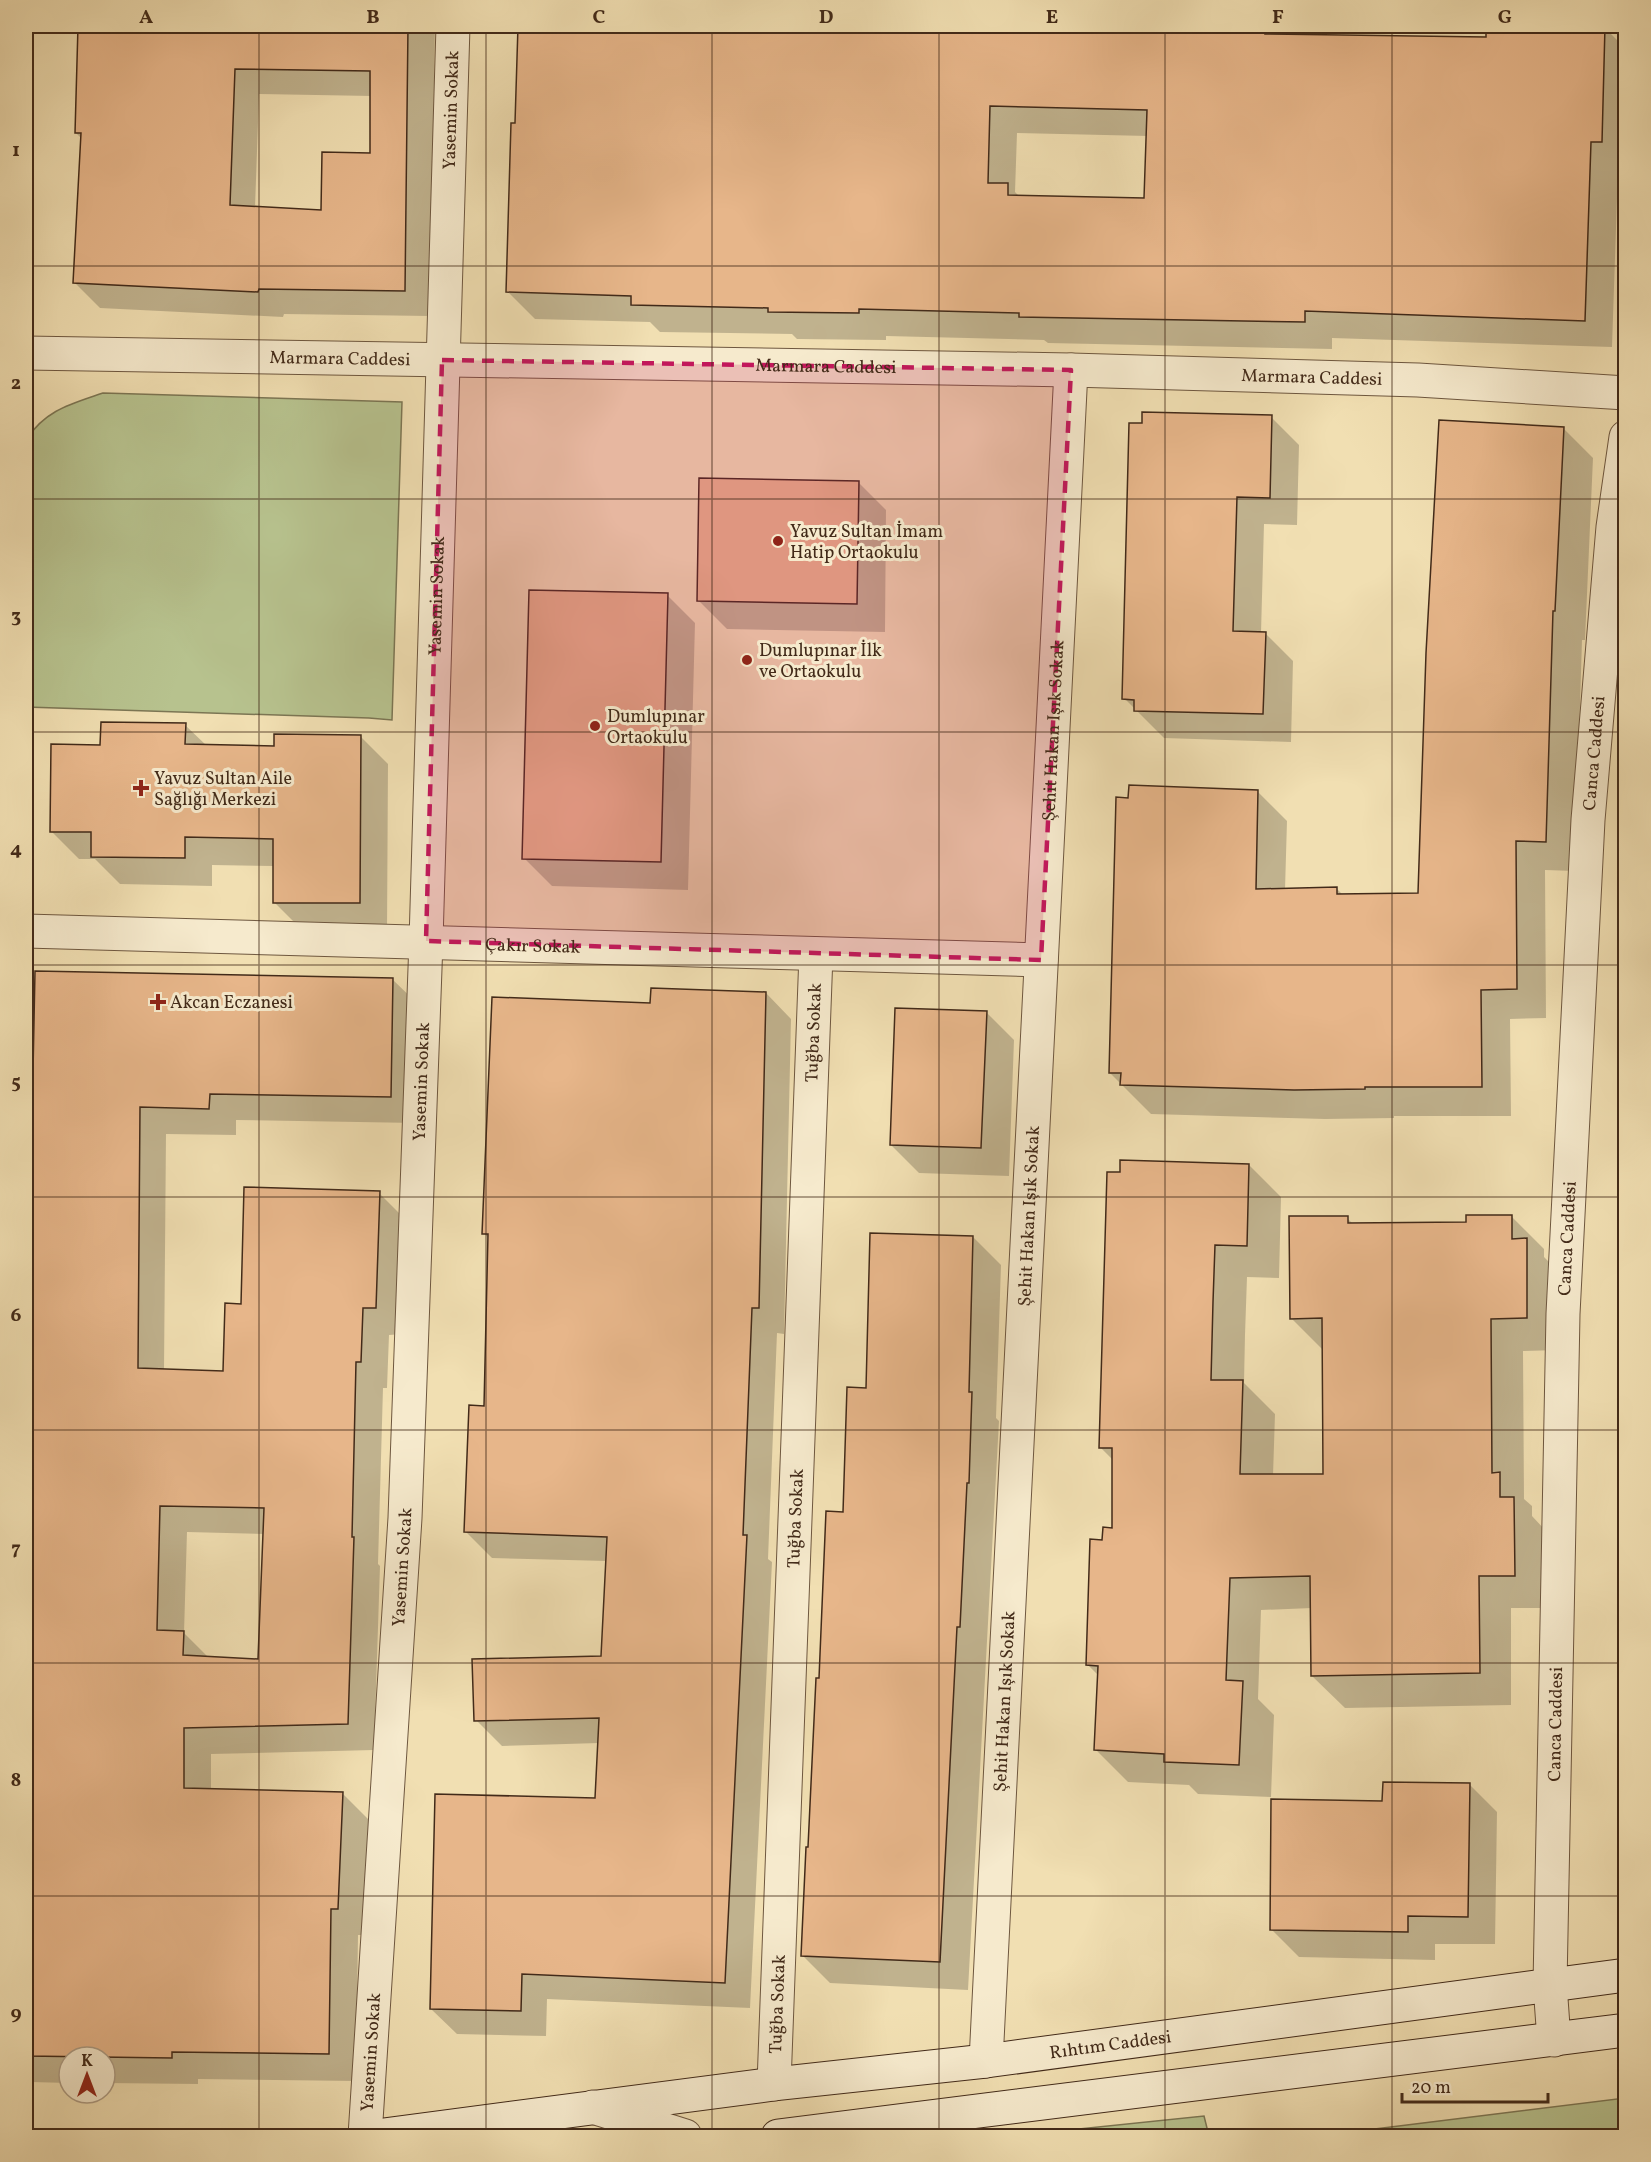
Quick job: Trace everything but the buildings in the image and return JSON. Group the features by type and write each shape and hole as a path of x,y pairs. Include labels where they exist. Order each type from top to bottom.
{"street":[{"name":"Yasemin Sokak","path":"365,2136 405,1518 426,941 453,26"},
{"name":"Marmara Caddesi","path":"26,353 1071,370 1418,380 1626,393"},
{"name":"Şehit Hakan Işık Sokak","path":"986,2061 1071,370"},
{"name":"Canca Caddesi","path":"1554,2040 1550,1985 1563,1314 1588,820 1613,527 1626,437"},
{"name":"Çakır Sokak","path":"26,931 1041,960"},
{"name":"Tuğba Sokak","path":"774,2084 816,954"},
{"name":"Rıhtım Caddesi","path":"376,2136 774,2084 986,2061 1626,1975"},
{"path":"778,2136 1626,2030"},
{"name":"Rıhtım Caddesi","path":"593,2107 685,2136"}],"highlighted area":[{"path":"442,360 1071,370 1041,960 426,941"}],"green space":[{"path":"103,393 402,402 392,720 26,707 26,440 33,430 50,415"},
{"path":"1625,2098 1625,2131 1592,2136 1318,2136"},
{"path":"1204,2116 1209,2136 1011,2136"}],"place":[{"name":"Yavuz Sultan İmam Hatip Ortaokulu","path":"778,541"},
{"name":"Dumlupınar İlk ve Ortaokulu","path":"747,660"},
{"name":"Dumlupınar Ortaokulu","path":"595,726"},
{"name":"Yavuz Sultan Aile Sağlığı Merkezi","path":"141,788"},
{"name":"Akcan Eczanesi","path":"158,1002"}]}
